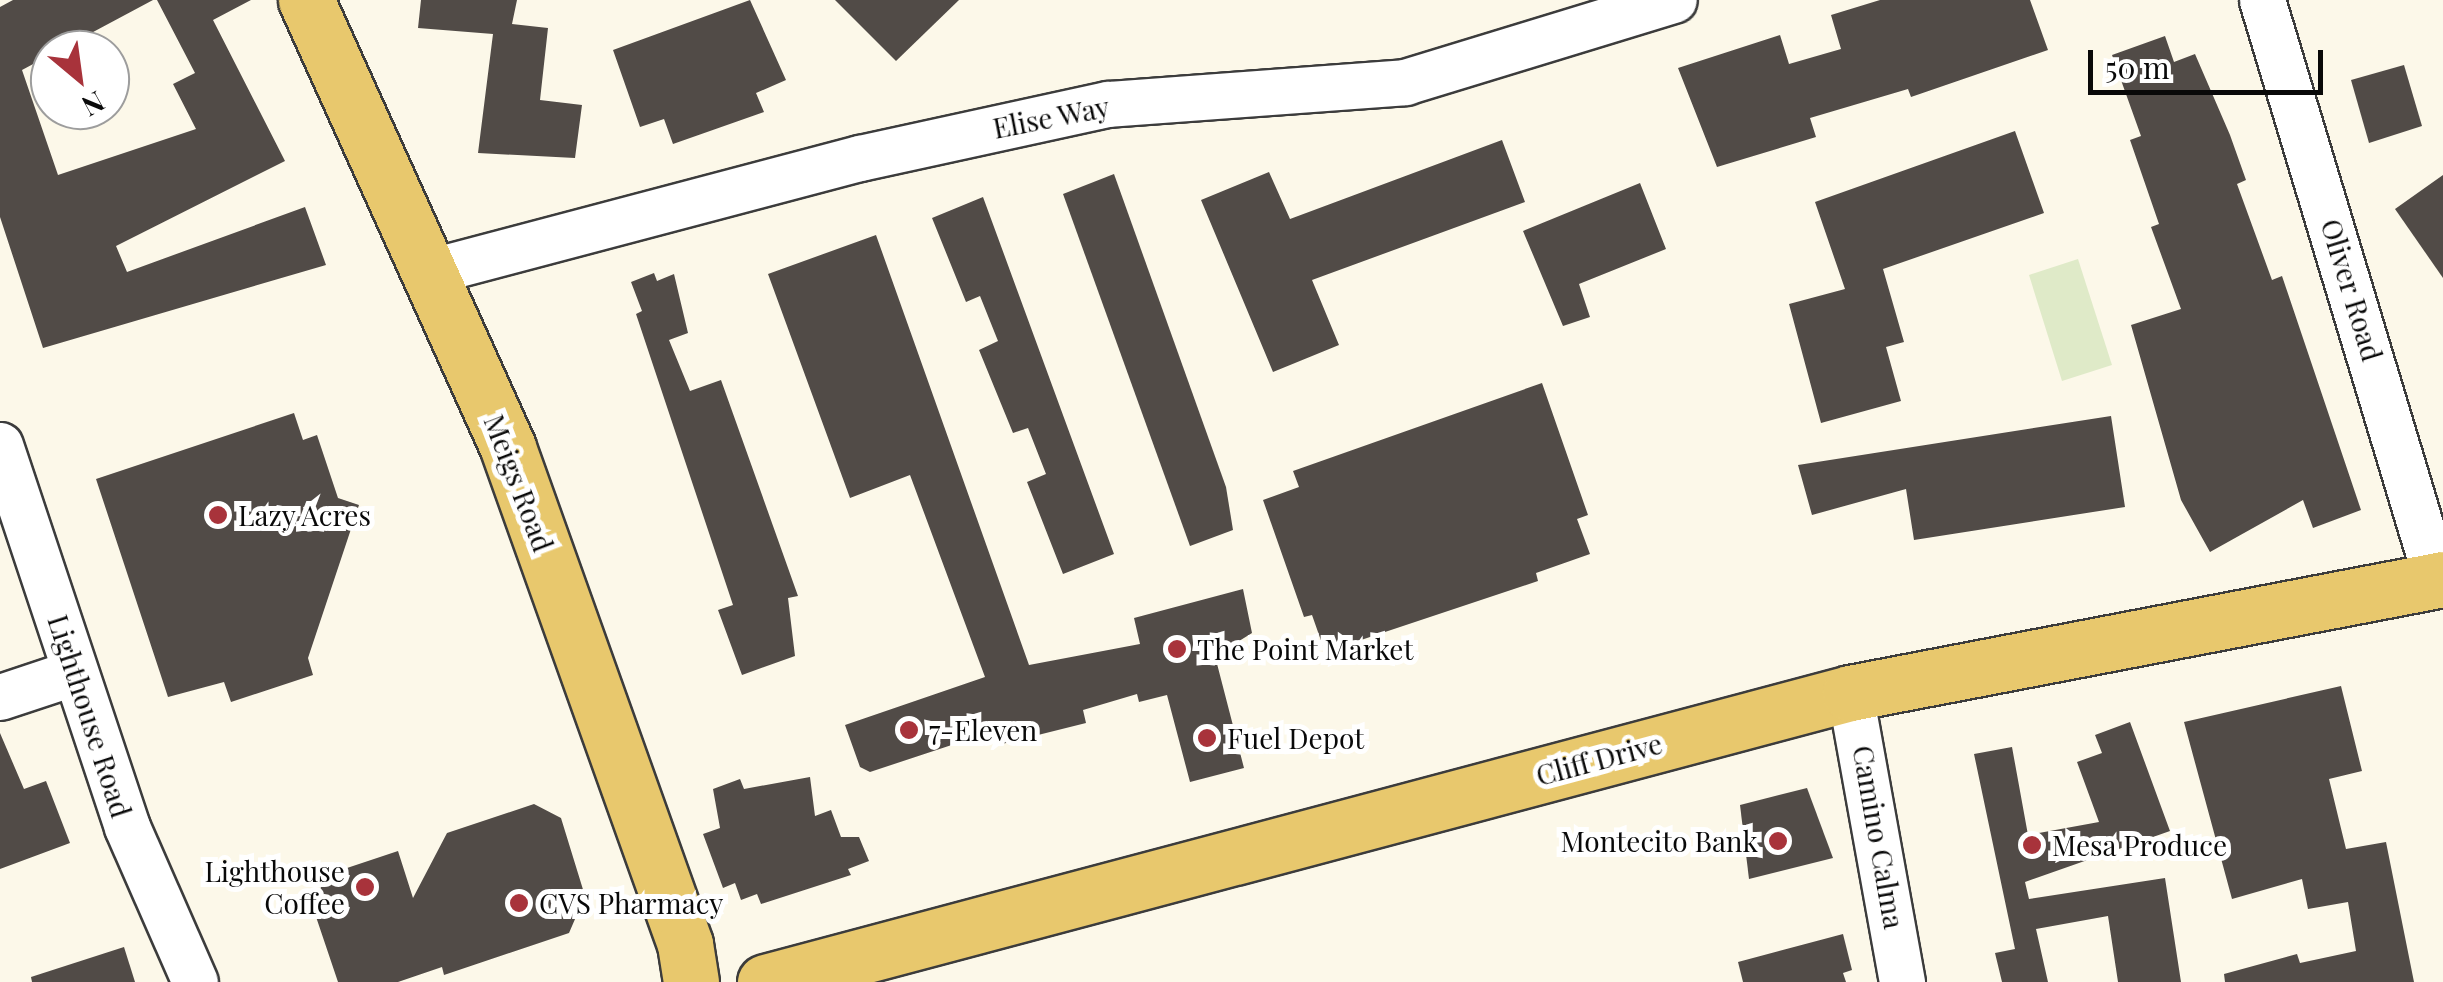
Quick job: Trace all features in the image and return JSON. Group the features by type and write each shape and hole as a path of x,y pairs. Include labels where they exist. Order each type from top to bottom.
{"main road":[{"name":"Meigs Road","path":"306,0 432,271 572,621 685,944 691,982"},
{"name":"Cliff Drive","path":"765,982 1850,693 2440,580"}],"street":[{"name":"Elise Way","path":"432,271 860,158 1108,104 1406,82 1674,0"},
{"name":"Oliver Road","path":"2262,0 2440,580"},
{"name":"Lighthouse Road","path":"0,445 127,827 195,982"},
{"path":"0,696 76,672"},
{"name":"Camino Calma","path":"1850,693 1902,982"}],"green space":[{"path":"2078,259 2112,365 2062,381 2029,275"}],"building":[{"path":"13,0 153,0 97,30 30,30 30,66 22,70 30,93 30,130 43,130 58,175 196,129 173,84 195,73 157,0 251,0 213,20 285,161 116,246 127,272 305,207 326,265 43,348 0,217 0,7"},
{"path":"421,0 517,0 512,24 548,28 540,100 582,105 575,158 478,153 493,34 418,28"},
{"path":"750,0 786,80 756,93 764,112 673,144 664,119 640,127 613,50"},
{"path":"835,0 959,0 896,61"},
{"path":"1880,0 2030,0 2048,50 1911,97 1908,89 1810,118 1816,137 1717,167 1678,68 1780,35 1789,64 1841,49 1831,15"},
{"path":"2165,36 2174,62 2195,54 2230,135 2246,180 2237,184 2272,280 2282,276 2361,510 2313,528 2303,500 2210,552 2181,500 2131,325 2181,309 2151,227 2159,224 2130,140 2141,136 2112,55"},
{"path":"2404,65 2422,126 2369,143 2351,80"},
{"path":"2015,131 2044,213 1883,269 1904,342 1886,347 1901,401 1821,423 1789,304 1845,289 1815,202"},
{"path":"1502,140 1525,202 1312,280 1339,345 1273,372 1201,200 1269,172 1290,219"},
{"path":"1114,174 1226,487 1233,530 1190,546 1063,194"},
{"path":"2443,175 2443,278 2395,209"},
{"path":"1640,183 1666,249 1579,284 1590,317 1563,326 1523,231"},
{"path":"983,197 1114,554 1063,574 1027,482 1046,474 1028,428 1013,433 979,350 998,341 980,296 966,302 932,218"},
{"path":"876,235 1029,665 1140,644 1134,618 1243,589 1252,633 1215,656 1244,768 1190,782 1167,695 1139,702 1137,694 1083,710 1086,723 998,745 994,731 870,772 860,767 845,725 985,677 910,475 850,498 768,274"},
{"path":"654,273 657,281 674,274 688,333 669,340 690,391 721,380 798,596 788,598 795,656 742,675 718,610 733,605 636,314 642,311 631,282"},
{"path":"1542,383 1588,515 1577,519 1590,554 1536,573 1538,581 1325,652 1312,615 1304,617 1263,500 1299,487 1293,471"},
{"path":"294,413 303,440 317,435 338,498 359,505 308,658 313,675 231,702 224,682 168,697 96,479"},
{"path":"2111,416 2125,507 1914,540 1906,489 1812,515 1798,465"},
{"path":"2341,686 2362,771 2329,779 2346,849 2386,842 2414,982 2225,982 2224,974 2297,954 2300,963 2356,951 2348,902 2308,909 2302,879 2232,899 2184,722"},
{"path":"2130,722 2170,831 2025,882 2029,899 2165,878 2181,982 2118,982 2108,916 2036,929 2048,982 2002,982 1995,953 2015,949 1974,754 2012,747 2028,835 2099,822 2077,762 2102,753 2095,735"},
{"path":"0,733 24,789 46,781 70,843 0,869"},
{"path":"810,777 815,816 831,810 841,837 859,837 869,861 848,869 851,875 761,904 757,894 741,900 735,883 723,888 703,834 720,828 713,789 740,779 744,789"},
{"path":"1807,788 1833,858 1749,879 1740,805"},
{"path":"534,804 561,818 585,896 569,933 444,975 442,967 398,982 338,982 310,899 319,897 323,876 398,851 413,898 447,833"},
{"path":"1843,934 1852,970 1843,973 1846,982 1743,982 1738,962"},
{"path":"124,947 135,982 32,982 31,977"}],"place":[{"name":"Lazy Acres","path":"218,515"},
{"name":"The Point Market","path":"1177,649"},
{"name":"7-Eleven","path":"909,730"},
{"name":"Fuel Depot","path":"1207,738"},
{"name":"Montecito Bank","path":"1778,841"},
{"name":"Mesa Produce","path":"2032,845"},
{"name":"Lighthouse Coffee","path":"365,887"},
{"name":"CVS Pharmacy","path":"519,903"}]}
